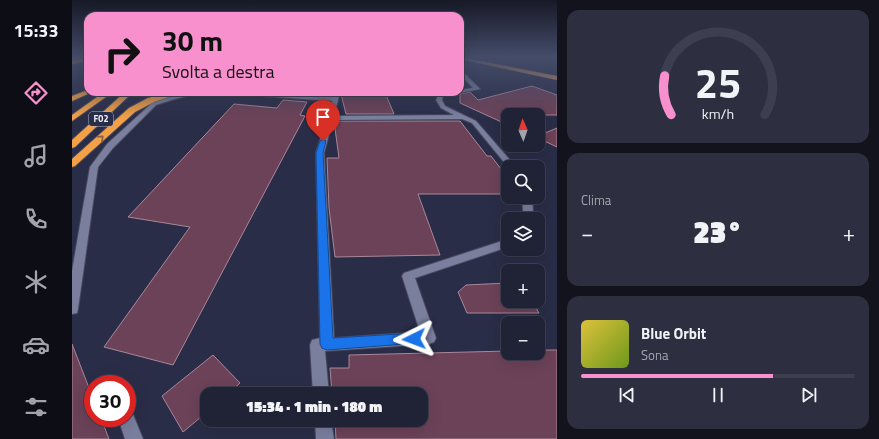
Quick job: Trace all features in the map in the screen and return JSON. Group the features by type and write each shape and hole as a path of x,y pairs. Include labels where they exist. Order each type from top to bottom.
{"highway":[{"path":"532,77 557,84"},
{"path":"541,77 557,81"},
{"path":"72,99 84,94"},
{"path":"72,118 103,96"},
{"path":"72,135 121,96"},
{"name":"F02","path":"72,145 126,96"},
{"path":"72,164 132,110 151,100 165,96"}],"street":[{"path":"464,91 477,89 466,77"},
{"path":"72,309 94,167 110,146 154,104 179,96"},
{"path":"327,344 320,153 336,96"},
{"path":"441,96 439,100 444,107 474,122 506,160"},
{"path":"329,118 462,117"},
{"path":"320,387 317,345 429,338 408,276 501,245"},
{"path":"129,427 134,439"},
{"path":"324,427 325,439"}],"building":[{"path":"532,86 557,95 557,115 545,115 545,108 501,108 501,122 460,103 460,96 464,96 464,93 470,92 478,100"},
{"path":"342,96 386,96 394,114 346,114"},
{"path":"283,100 307,102 300,115 305,116 173,365 104,347 190,227 128,217 234,104 277,108"},
{"path":"334,121 460,121 487,156 491,156 501,169 501,194 418,194 440,255 335,257 329,208 327,158 339,158"},
{"path":"557,128 557,147 545,141 545,133"},
{"path":"501,283 501,308 536,308 539,313 467,313 458,292 466,285"},
{"path":"72,344 84,375 84,427 104,427 109,439 72,439"},
{"path":"545,350 557,350 557,439 336,439 335,427 428,427 428,387 331,387 330,368 349,368 349,355 501,351 501,360 545,360"},
{"path":"213,355 240,383 236,387 200,387 200,418 183,432 162,396"}],"route":[{"path":"323,141 320,153 327,344 414,339"}]}
